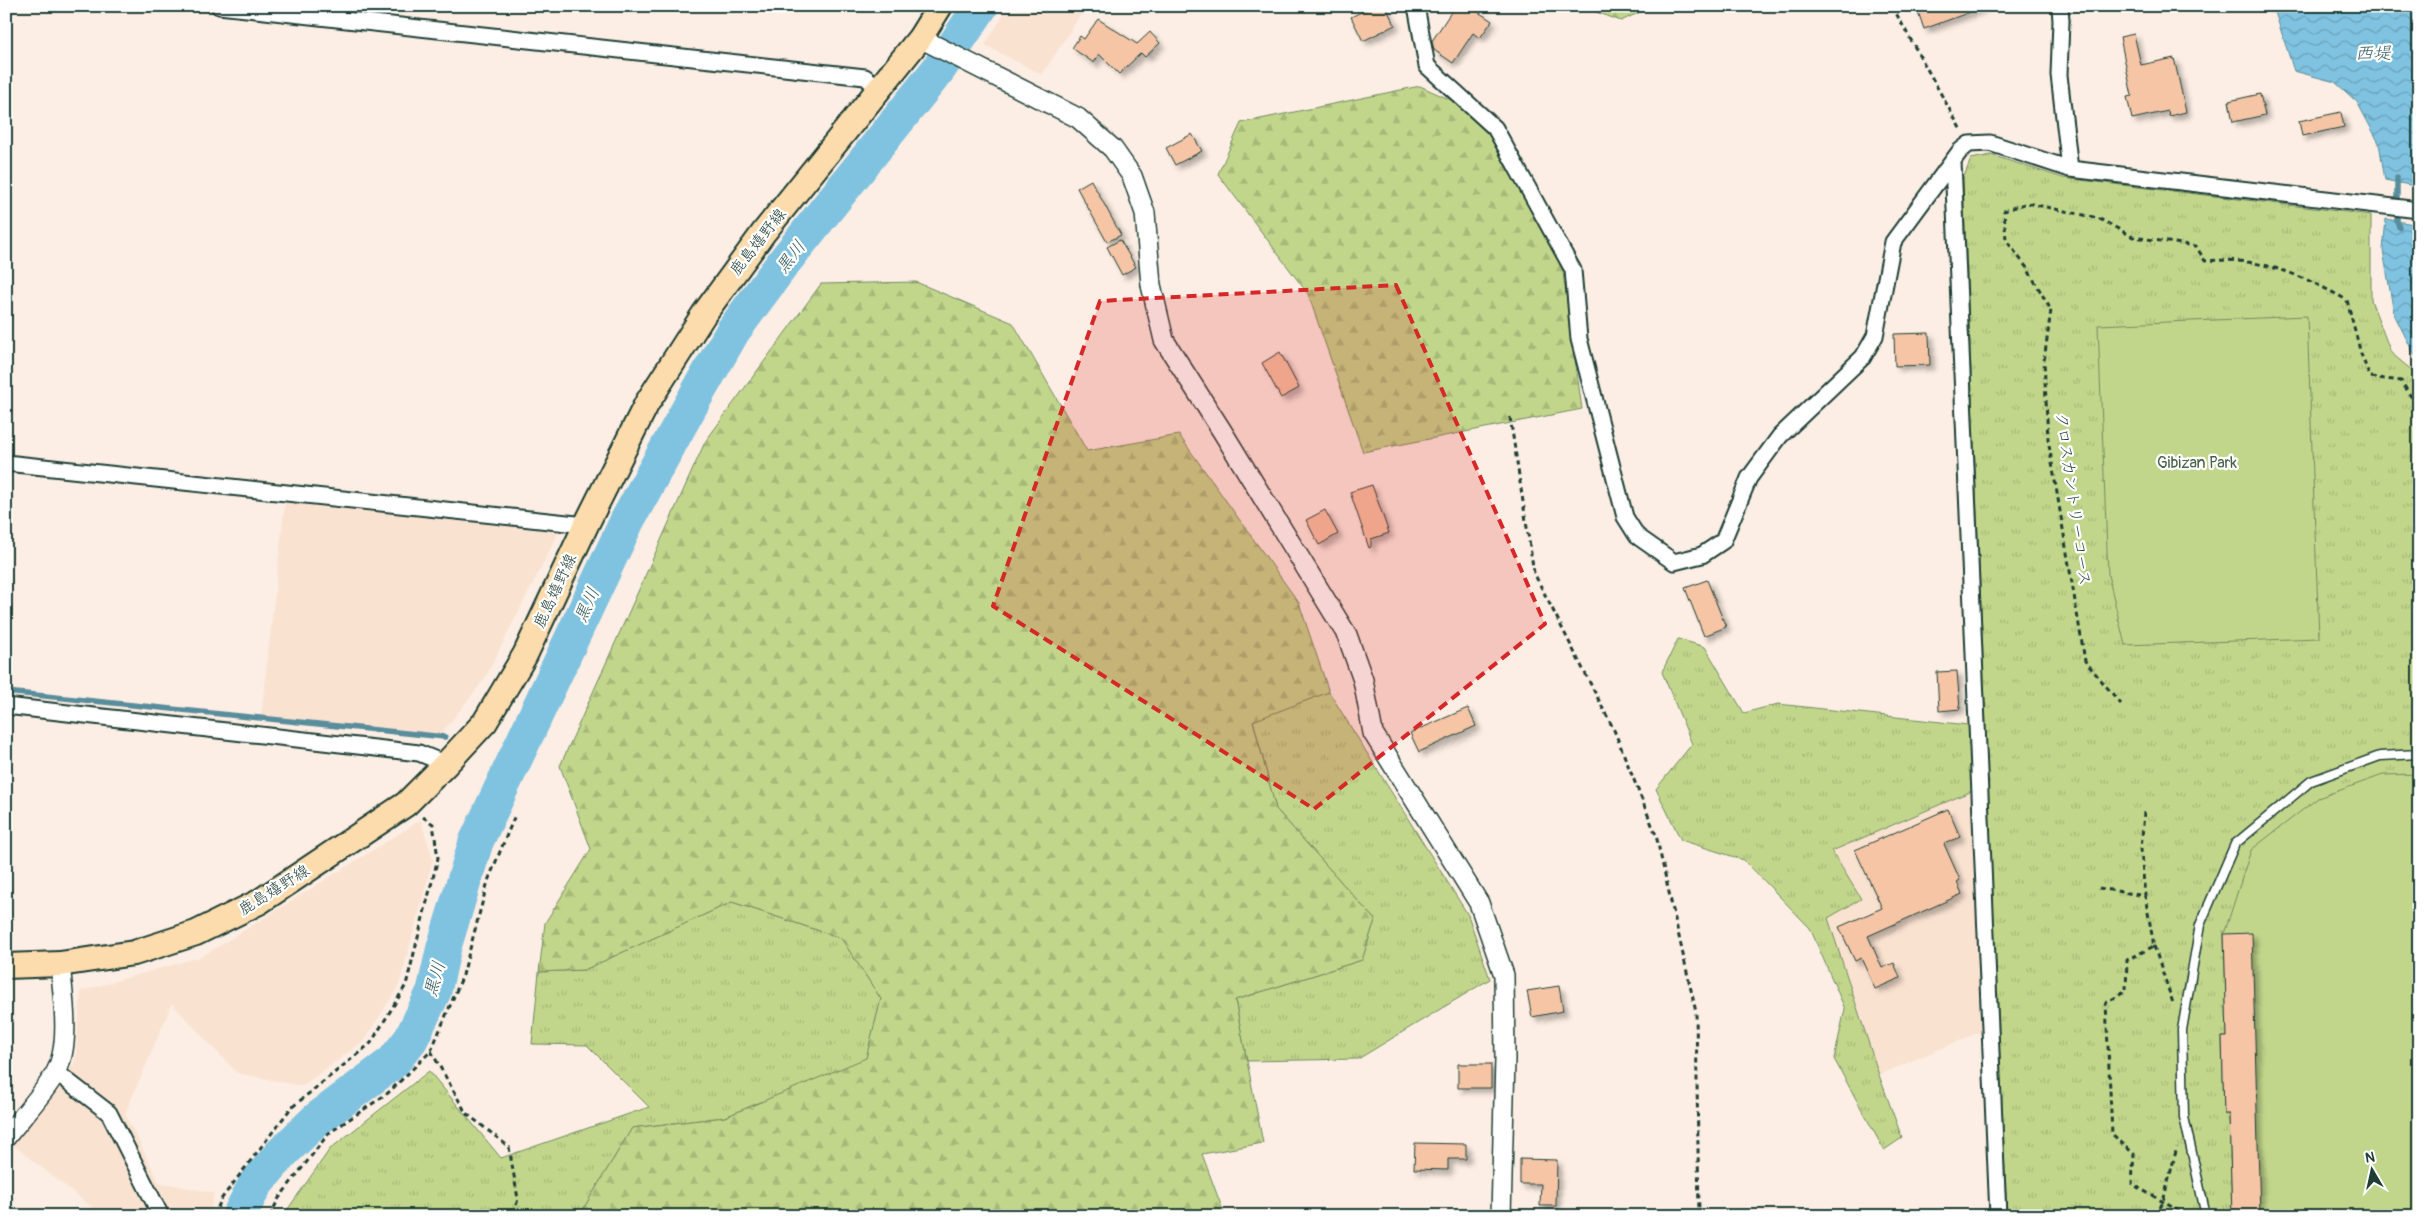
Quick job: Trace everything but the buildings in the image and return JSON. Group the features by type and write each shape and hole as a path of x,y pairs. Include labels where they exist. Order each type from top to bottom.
{"main road":[{"name":"鹿島嬉野線","path":"6,966 60,964 134,953 196,933 260,902 406,804 446,764 485,722 525,655 586,524 647,403 704,314 764,232 812,174 878,87 920,38 940,6"}],"street":[{"path":"219,6 865,77 878,87"},
{"path":"1416,6 1427,66 1495,128 1573,270 1579,339 1625,517 1637,536 1674,562 1702,555 1722,540 1749,478 1780,436 1863,357 1875,336 1893,242 1960,151 1969,144 1990,143 2070,169 2414,209"},
{"path":"2060,6 2058,76 2070,169"},
{"path":"920,38 1078,118 1112,149 1132,176 1144,213 1151,285 1164,340 1347,635 1363,680 1373,733 1479,903 1504,975 1505,1059 1502,1216"},
{"path":"1953,162 1998,1216"},
{"path":"6,463 586,524"},
{"path":"6,706 419,753 446,764"},
{"path":"6,1137 56,1072 62,1050 64,1011 60,964"},
{"path":"56,1072 109,1113 161,1216"}],"lane":[{"path":"2206,1216 2184,1118 2182,1030 2200,925 2235,844 2311,781 2380,756 2419,754"}],"path":[{"path":"1892,6 1969,144"},
{"name":"クロスカントリーコース","path":"2120,704 2085,661 2048,439 2044,361 2051,310 2027,268 2006,240 2004,211 2028,203 2071,211 2098,218 2133,237 2196,246 2205,261 2226,259 2258,263 2289,271 2316,283 2347,300 2361,354 2370,377 2401,381 2419,409"},
{"path":"1510,417 1534,573 1614,730 1656,835 1696,1012 1699,1216"},
{"path":"214,1216 222,1198 291,1108 371,1043 406,985 438,858 432,824 406,804"},
{"path":"2144,812 2141,850 2145,896 2154,946 2182,1030"},
{"path":"270,1216 279,1198 328,1133 388,1093 431,1051 463,975 488,881 515,815"},
{"path":"2099,888 2145,896"},
{"path":"2154,946 2127,960 2126,991 2106,1003 2112,1134 2134,1154 2132,1184 2188,1216"},
{"path":"431,1051 466,1113 509,1146 518,1199 513,1216"},
{"path":"2156,1216 2163,1202 2184,1118"}],"highlighted area":[{"path":"1396,285 1545,624 1314,809 993,606 1100,301"}],"shaded area":[{"path":"1009,6 1086,6 1042,75 985,45"},
{"path":"285,502 559,532 484,680 440,735 261,716"},
{"path":"1989,784 1999,1024 1879,1075 1828,918 1861,899 1831,851"},
{"path":"421,820 433,860 399,985 364,1041 302,1086 237,1073 172,1004 125,1114 159,1182 214,1193 209,1216 103,1216 13,1145 75,1062 81,991 203,956"}],"green space":[{"path":"1580,6 1653,6 1621,21"},
{"path":"1420,86 1451,100 1489,135 1562,266 1582,409 1363,452 1308,294 1218,174 1241,123"},
{"name":"Gibizan Park","path":"1991,155 2063,178 2371,215 2371,300 2391,353 2419,376 2419,1216 2007,1216 1988,784 1832,851 1861,899 1828,918 1879,1075 1902,1138 1884,1150 1834,1059 1845,1009 1810,928 1744,860 1681,840 1656,789 1692,744 1662,672 1678,639 1705,647 1744,713 1778,704 1986,727 1963,179 1971,159"},
{"path":"916,282 1013,323 1087,451 1179,435 1299,603 1329,692 1253,721 1276,809 1375,920 1362,960 1235,1000 1263,1143 1202,1154 1225,1216 579,1216 632,1128 725,1117 866,1058 881,999 841,938 732,902 584,970 539,972 545,923 591,849 560,766 705,442 821,284"},
{"path":"2307,316 2319,638 2125,645 2108,575 2098,325"},
{"path":"1329,692 1468,915 1490,979 1358,1059 1247,1061 1235,1000 1362,960 1375,920 1276,809 1253,720"},
{"path":"2419,774 2419,1216 2232,1216 2229,1114 2224,1114 2222,1037 2227,1037 2224,934 2251,850 2318,798 2383,775"},
{"path":"732,902 841,938 881,999 866,1059 725,1117 632,1128 579,1216 283,1216 330,1149 429,1071 501,1158 649,1107 587,1045 532,1044 539,972 584,970"}],"water":[{"name":"西堤","path":"2273,6 2419,6 2419,187 2385,180 2379,143 2357,102 2335,82 2294,71"},
{"path":"2386,219 2419,225 2419,359 2415,356 2394,314 2383,250"}],"waterway":[{"name":"黒川","path":"239,1216 255,1185 281,1154 316,1120 393,1062 411,1039 434,991 444,947 476,842 627,521 693,401 733,331 784,262 938,70 981,6"},
{"path":"2397,177 2397,221 2399,227"},
{"path":"6,692 445,737"}]}
